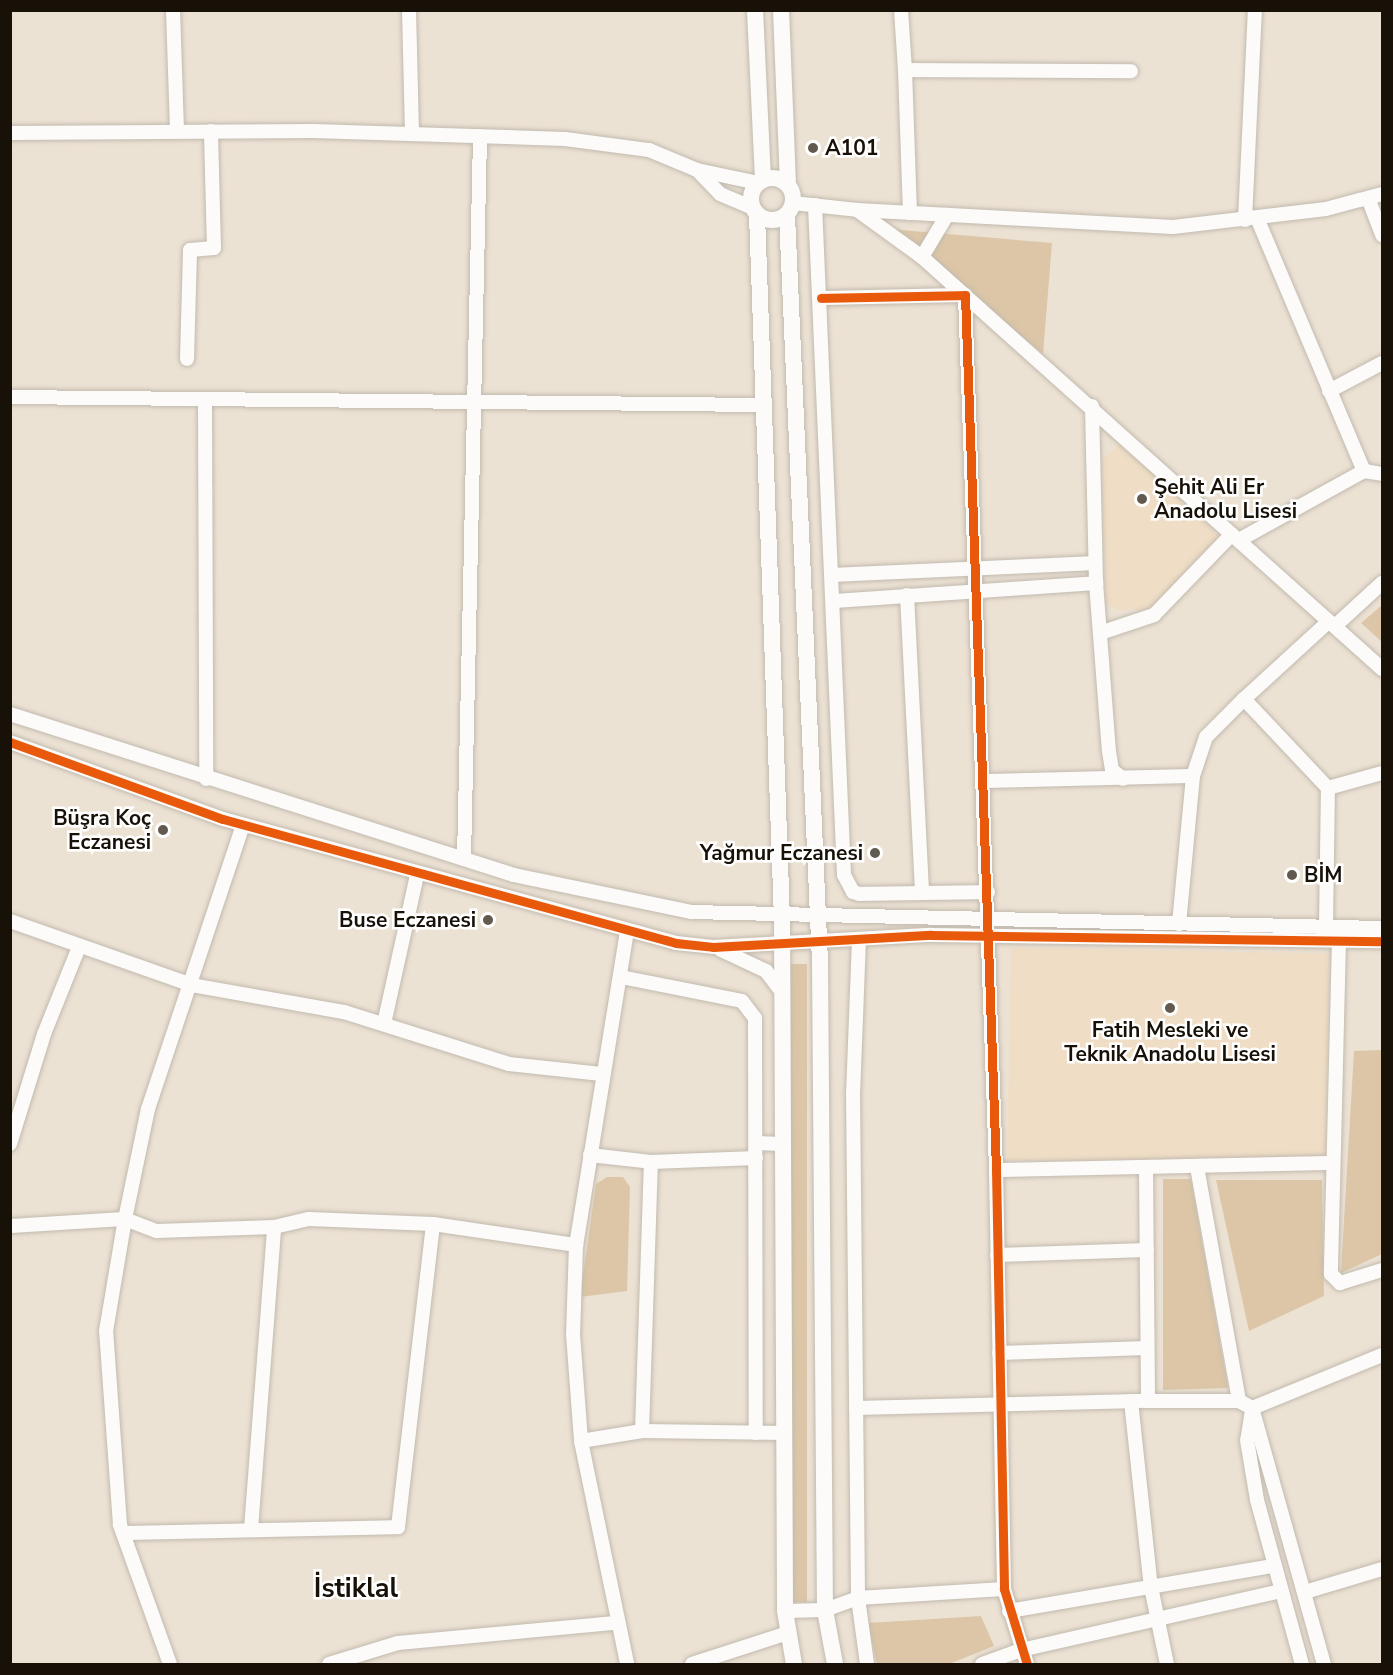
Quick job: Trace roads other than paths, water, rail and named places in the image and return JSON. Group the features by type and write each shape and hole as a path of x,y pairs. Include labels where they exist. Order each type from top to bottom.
{"main road":[{"path":"755,10 760,182 755,211 782,918 779,988 785,1611 794,1665"},
{"path":"781,10 819,942 825,1610 835,1665"},
{"path":"760,182 788,184"},
{"path":"755,211 768,220 790,209"}],"street":[{"path":"173,10 177,131"},
{"path":"409,10 412,134"},
{"path":"901,10 906,70 910,213"},
{"path":"1255,10 1251,219 1364,471"},
{"path":"906,70 1131,71"},
{"path":"188,358 190,250 214,248 211,131"},
{"path":"10,133 211,131 565,139 649,150 697,170 760,182"},
{"path":"464,859 480,136"},
{"path":"697,170 720,194 755,211"},
{"path":"790,209 815,205 857,210 1173,227 1251,219 1383,194"},
{"path":"1368,198 1383,235"},
{"path":"815,205 833,575 844,875 853,892 988,892"},
{"path":"857,210 922,257 1092,406 1383,669"},
{"path":"922,257 947,215"},
{"path":"821,298 965,295"},
{"path":"965,295 988,892 987,935 996,1170 1004,1589 1008,1611 1027,1665"},
{"path":"1329,391 1383,363"},
{"path":"10,397 205,403 761,405"},
{"path":"205,403 206,779"},
{"path":"1092,406 1095,563 1109,751 1112,770 1123,779"},
{"path":"1100,633 1154,615 1236,537 1364,471 1383,474"},
{"path":"833,575 976,565 1095,563"},
{"path":"834,601 1096,583"},
{"path":"1179,924 1193,776 1206,737 1244,699 1383,583"},
{"path":"907,596 922,893"},
{"path":"1244,699 1328,788 1326,927"},
{"path":"10,714 206,779 464,859 691,912 782,918 1383,928"},
{"path":"10,742 243,825 627,932 713,947 987,935 1383,941"},
{"path":"1328,788 1383,773"},
{"path":"984,781 1193,776"},
{"path":"170,1665 123,1533 106,1331 125,1219 148,1109 192,985 243,825"},
{"path":"384,1024 417,875"},
{"path":"10,921 192,985 384,1024 509,1064 601,1074"},
{"path":"627,932 621,977 601,1074 576,1245 573,1334 581,1441 615,1623 627,1665"},
{"path":"859,939 853,1092 858,1598 867,1665"},
{"path":"1338,940 1332,1163 1333,1279 1349,1282 1383,1270"},
{"path":"10,1144 44,1034 79,947"},
{"path":"713,947 766,971 779,988"},
{"path":"621,977 742,1001 750,1009 756,1024 756,1432"},
{"path":"590,1155 651,1162 756,1150 782,1144"},
{"path":"642,1431 651,1162"},
{"path":"996,1170 1332,1163"},
{"path":"1197,1167 1239,1401"},
{"path":"1146,1168 1148,1401"},
{"path":"10,1226 125,1219 158,1231 274,1227 309,1219 433,1224 576,1245"},
{"path":"123,1533 398,1527 433,1224"},
{"path":"251,1529 274,1227"},
{"path":"997,1255 1147,1251"},
{"path":"999,1353 1148,1348"},
{"path":"1252,1408 1383,1355"},
{"path":"856,1408 1131,1401 1239,1401 1252,1408 1324,1665"},
{"path":"1131,1401 1155,1617 1167,1665"},
{"path":"1252,1408 1247,1440 1274,1566 1302,1665"},
{"path":"581,1441 642,1431 785,1433"},
{"path":"1008,1611 1274,1566"},
{"path":"1305,1592 1383,1569"},
{"path":"785,1611 825,1610 858,1598 1004,1589"},
{"path":"982,1665 1021,1650 1155,1617 1281,1592"},
{"path":"329,1665 398,1643 615,1623"},
{"path":"692,1665 788,1633"}],"place":[{"name":"A101","path":"813,148"},
{"name":"Şehit Ali Er Anadolu Lisesi","path":"1142,499"},
{"name":"Büşra Koç Eczanesi","path":"163,830"},
{"name":"Yağmur Eczanesi","path":"875,853"},
{"name":"BİM","path":"1292,875"},
{"name":"Buse Eczanesi","path":"488,920"},
{"name":"Fatih Mesleki ve Teknik Anadolu Lisesi","path":"1170,1008"}],"district":[{"name":"İstiklal","path":"356,1589"}]}
